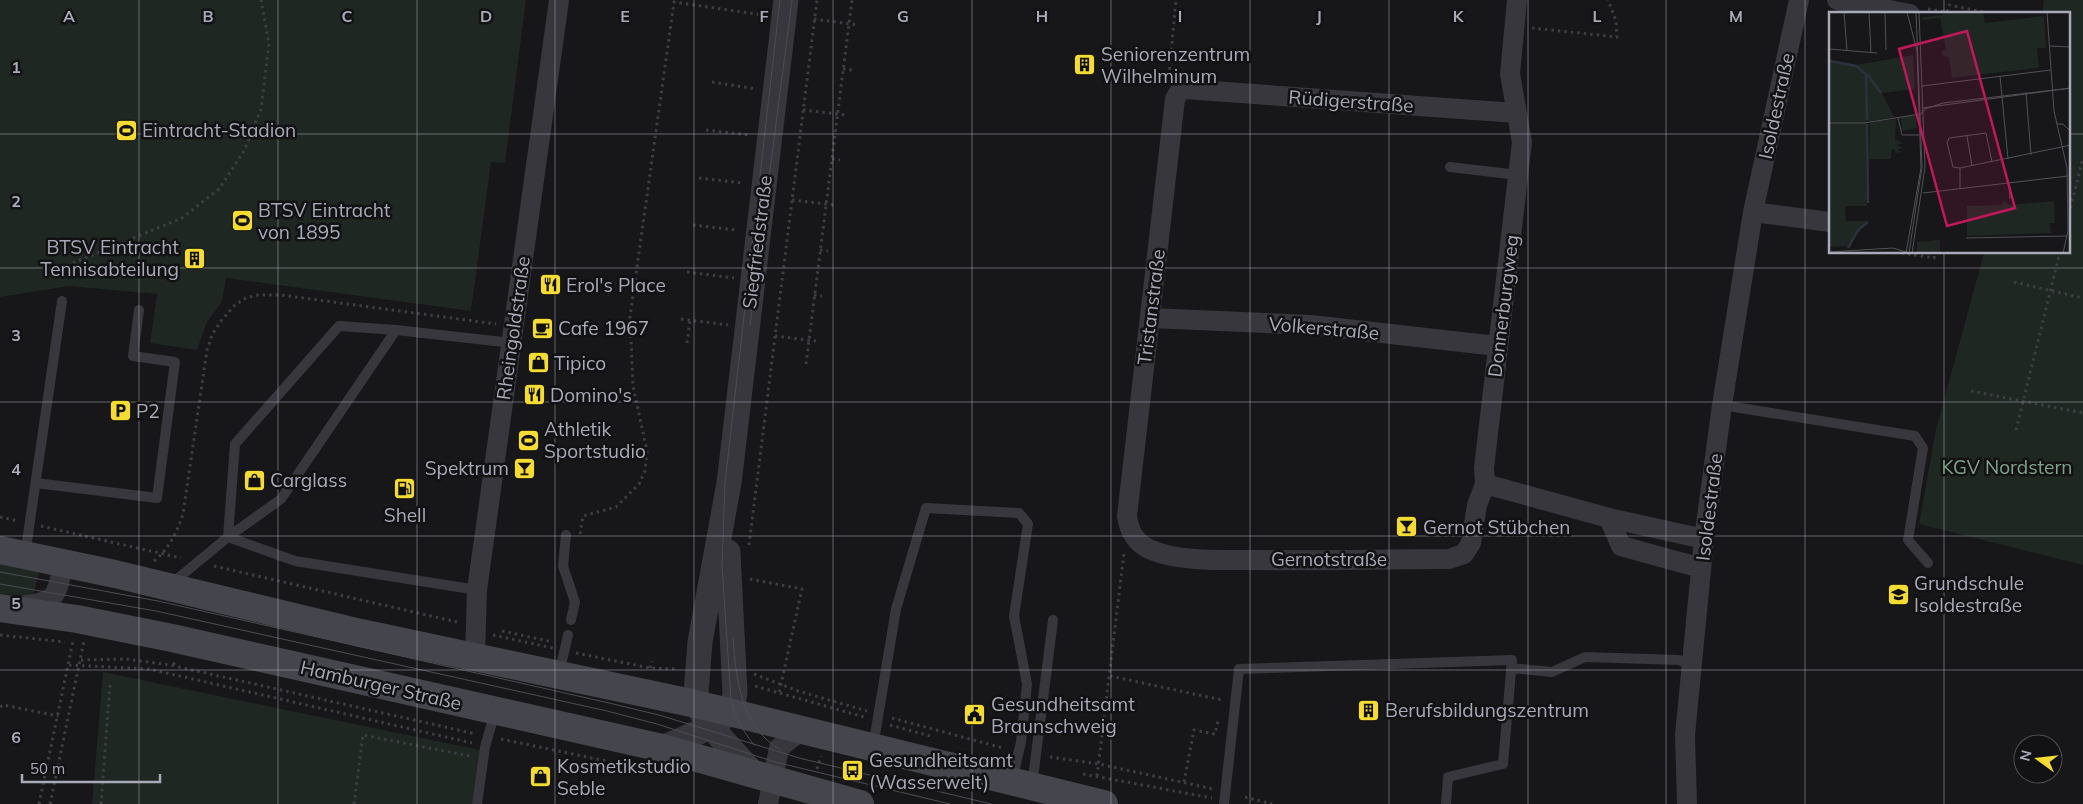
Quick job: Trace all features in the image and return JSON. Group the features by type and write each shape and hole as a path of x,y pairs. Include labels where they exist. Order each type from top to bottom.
{"main road":[{"path":"12,553 63,564 178,579 361,632 564,651 712,714 802,730 1104,804"},
{"name":"Hamburger Straße","path":"3,608 172,638 662,748 765,786 860,804"}],"street":[{"name":"Rheingoldstraße","path":"476,644 477,590 558,0"},
{"name":"Donnerburgweg","path":"1485,484 1484,468 1497,346 1522,142 1510,74 1517,0"},
{"name":"Isoldestraße","path":"1687,804 1685,735 1704,539 1722,405 1753,212 1798,0"},
{"path":"1837,0 1915,10"},
{"name":"Siegfriedstraße","path":"712,714 735,693 719,600 729,484 785,9"},
{"name":"Rüdigerstraße","path":"1185,89 1516,114"},
{"name":"Tristanstraße","path":"1127,537 1128,497 1175,99 1179,92 1185,89"},
{"path":"1753,212 1829,222"},
{"name":"Volkerstraße","path":"1150,318 1311,325 1497,346"},
{"path":"1485,484 1609,518 1704,539"},
{"name":"Gernotstraße","path":"1127,537 1150,549 1175,556 1219,559 1449,558 1464,554 1471,543 1477,505 1485,484"},
{"path":"1609,518 1621,546 1701,568"},
{"name":"Hamburger Straße","path":"3,608 44,603 56,593 63,564"},
{"name":"Siegfriedstraße","path":"712,714 700,642 719,600"},
{"path":"662,748 712,714 765,786"},
{"path":"765,786 779,748 802,730"}],"lane":[{"path":"1450,168 1518,175"},
{"path":"12,553 30,524 62,301"},
{"path":"36,482 157,498 175,362 133,356 139,310"},
{"path":"228,537 235,444 339,326 396,330 512,343"},
{"path":"178,579 228,537 281,499 396,330"},
{"path":"1722,405 1915,436 1923,448 1908,540 1928,563"},
{"path":"873,747 896,609 926,508 1019,514 1028,524 1014,616 1027,684 1020,742 1022,785"},
{"path":"566,535 562,566 575,602 571,620"},
{"path":"228,537 295,561 477,590"},
{"path":"1022,785 1053,620"},
{"path":"1512,668 1552,672 1584,657 1679,660 1692,666"},
{"path":"1224,804 1238,669 1512,660 1503,764 1448,777 1446,804"},
{"path":"477,804 485,747 496,711"}],"path":[{"path":"74,264 182,218 219,189 244,151 261,109 269,43 261,0"},
{"path":"748,549 817,0"},
{"path":"806,364 852,0"},
{"path":"1168,76 1176,0"},
{"path":"1514,26 1617,37 1616,21 1608,0"},
{"path":"566,535 580,537 583,516 616,507 639,484 645,471 646,452 633,386 630,317 674,1 785,9"},
{"path":"1915,10 1947,12 1949,5 1983,12"},
{"path":"814,19 858,25"},
{"path":"843,69 852,70"},
{"path":"712,82 756,88"},
{"path":"803,110 846,115"},
{"path":"706,130 750,135"},
{"path":"2070,210 2083,158"},
{"path":"832,159 840,160"},
{"path":"699,178 743,183"},
{"path":"792,200 834,206"},
{"path":"693,225 737,230"},
{"path":"820,250 828,251"},
{"path":"1908,254 1934,258 1935,254"},
{"path":"2016,430 2059,254"},
{"path":"687,272 731,277"},
{"path":"2014,282 2083,298"},
{"path":"814,295 822,296"},
{"path":"681,319 724,324"},
{"path":"687,343 690,320"},
{"path":"775,336 816,341"},
{"path":"1971,391 2083,413"},
{"path":"0,517 457,622"},
{"path":"90,543 92,537"},
{"path":"1097,776 1127,537"},
{"path":"151,563 178,579"},
{"path":"745,579 802,589 778,693 832,709"},
{"path":"502,631 564,651"},
{"path":"0,635 73,643 39,804"},
{"path":"50,804 85,637"},
{"path":"476,644 564,651 650,668 652,661"},
{"path":"81,660 126,659 179,667"},
{"path":"69,665 149,669 474,743 470,756 363,735 354,804"},
{"path":"751,673 781,685 853,707 1003,748"},
{"path":"1110,676 1222,700 1220,708"},
{"path":"101,804 110,685"},
{"path":"0,707 58,716"},
{"path":"852,714 853,707"},
{"path":"1184,782 1194,730 1215,734 1218,717"},
{"path":"1049,757 1099,764 1218,790"},
{"path":"623,775 625,766"},
{"path":"1245,797 1272,804"}],"green space":[{"name":"BTSV Eintracht von 1895","path":"0,0 526,0 505,163 491,162 471,311 226,278 222,302 207,322 197,350 150,343 157,294 69,286 0,297"},
{"name":"KGV Nordstern","path":"2044,0 2083,0 2083,565 1919,524 1936,429 1984,254 2070,254 2070,12 2042,12"},
{"path":"0,560 40,569 33,596 0,594"},
{"path":"103,672 480,750 472,804 92,804"}],"tram line":[{"path":"754,745 740,724 731,700 722,566 725,483 780,0"},
{"path":"750,325 792,0"},
{"path":"0,572 158,601 609,703 659,715 799,758 991,804"},
{"path":"0,584 156,611 607,711 657,724 775,762 950,804"},
{"path":"733,638 739,686 749,716 768,741 781,750"}],"place":[{"name":"Seniorenzentrum Wilhelminum","path":"1085,65"},
{"name":"Eintracht-Stadion","path":"126,130"},
{"name":"BTSV Eintracht von 1895","path":"242,221"},
{"name":"BTSV Eintracht Tennisabteilung","path":"195,258"},
{"name":"Erol's Place","path":"550,285"},
{"name":"Cafe 1967","path":"542,328"},
{"name":"Tipico","path":"538,363"},
{"name":"Domino's","path":"534,395"},
{"name":"P2","path":"120,411"},
{"name":"Athletik Sportstudio","path":"528,440"},
{"name":"Spektrum","path":"525,468"},
{"name":"Carglass","path":"254,480"},
{"name":"Shell","path":"405,489"},
{"name":"Gernot Stübchen","path":"1407,527"},
{"name":"Grundschule Isoldestraße","path":"1898,594"},
{"name":"Berufsbildungszentrum","path":"1369,710"},
{"name":"Gesundheitsamt Braunschweig","path":"975,715"},
{"name":"Gesundheitsamt (Wasserwelt)","path":"853,771"},
{"name":"Kosmetikstudio Seble","path":"541,777"}]}
